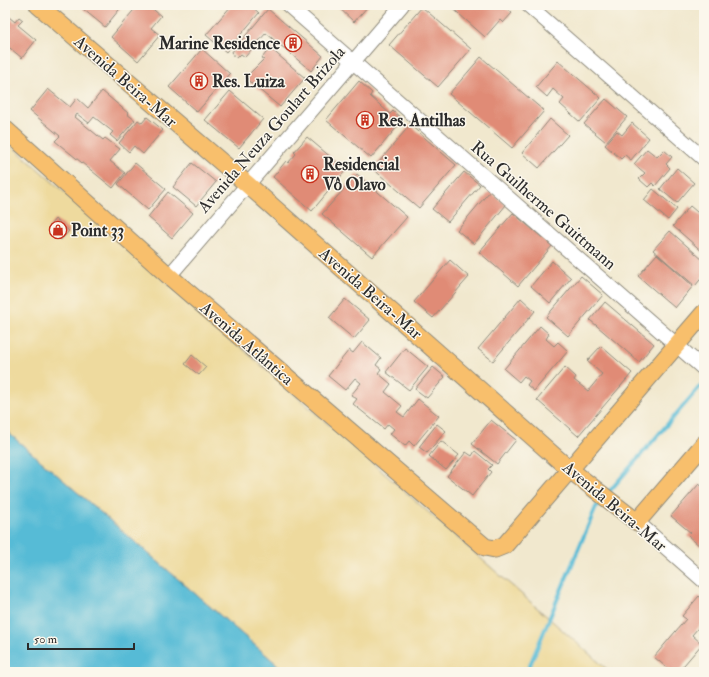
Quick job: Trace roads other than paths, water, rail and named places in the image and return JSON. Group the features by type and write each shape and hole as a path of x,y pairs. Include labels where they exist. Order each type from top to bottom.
{"main road":[{"name":"Avenida Beira-Mar","path":"38,5 247,184 575,473 633,519"},
{"name":"Avenida Atlântica","path":"5,129 169,276 485,547 495,549 505,545 575,473"},
{"path":"575,473 682,350 704,313"},
{"path":"633,519 704,444"}],"street":[{"name":"Rua Guilherme Guittmann","path":"288,5 704,369"},
{"name":"Avenida Neuza Goulart Brizola","path":"169,276 402,5"},
{"path":"528,5 704,159"},
{"name":"Avenida Beira-Mar","path":"633,519 704,581"}],"water":[{"path":"5,430 286,672 5,672"}],"waterway":[{"path":"607,494 704,382"},
{"path":"527,672 596,507 602,501"}],"place":[{"name":"Marine Residence","path":"293,43"},
{"name":"Res. Luiza","path":"199,81"},
{"name":"Res. Antilhas","path":"365,120"},
{"name":"Residencial Vô Olavo","path":"310,174"},
{"name":"Point 33","path":"58,230"}]}
